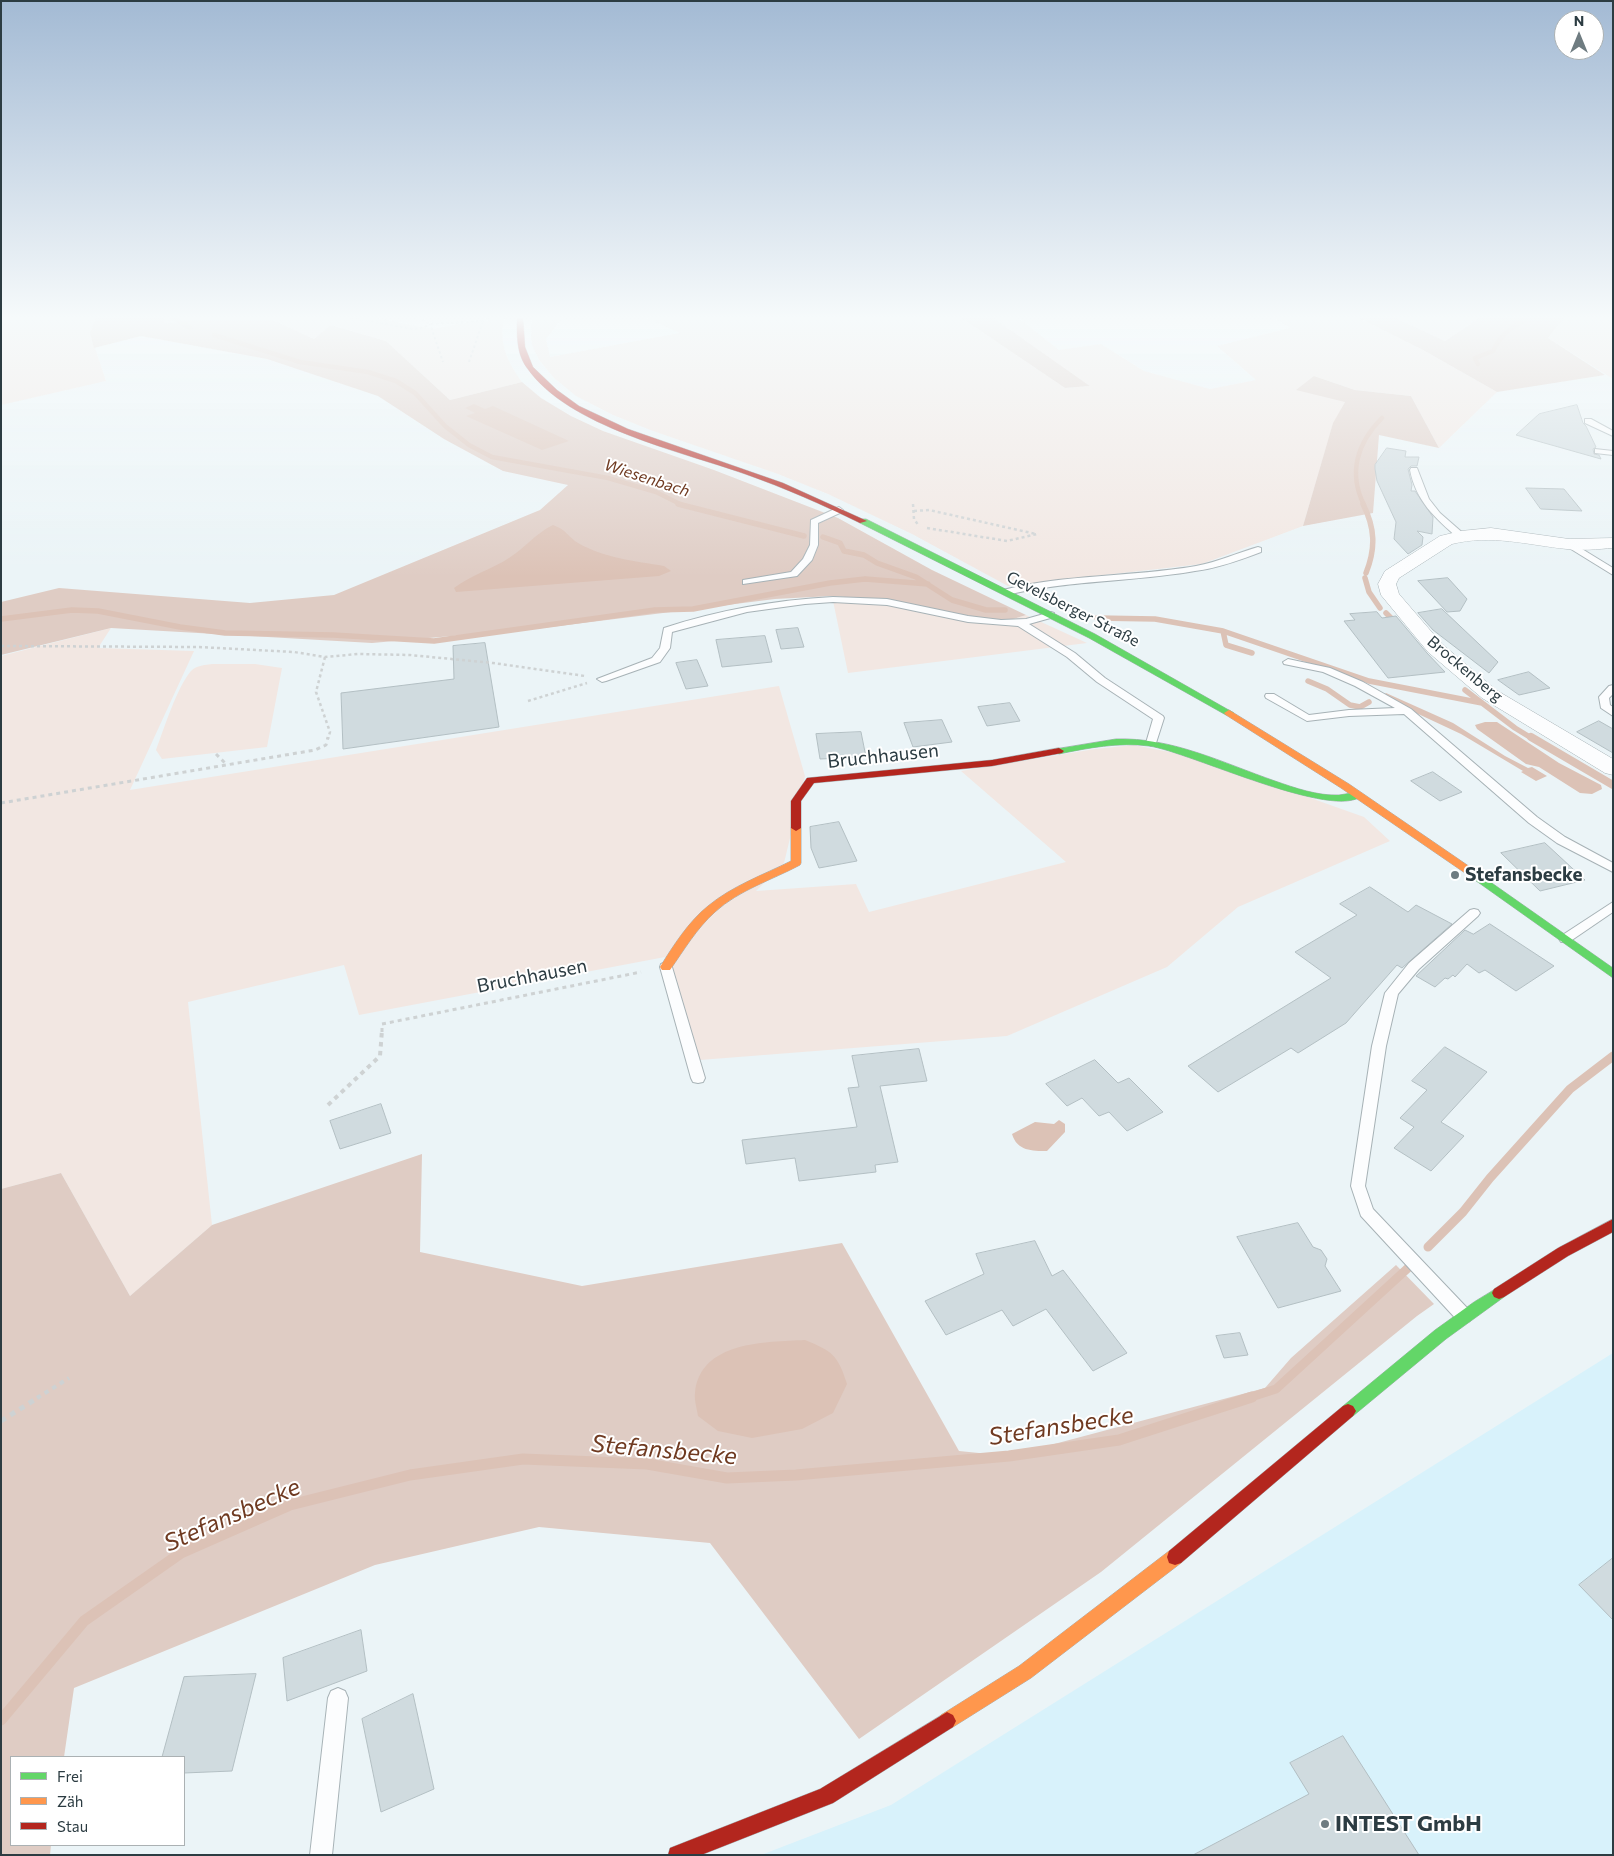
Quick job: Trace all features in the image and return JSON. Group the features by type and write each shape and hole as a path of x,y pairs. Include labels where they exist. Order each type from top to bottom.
{"main road":[{"name":"Gevelsberger Straße","path":"570,404 622,428 773,481 839,510 1006,592 1178,682 1358,795 1492,886 1613,974"},
{"name":"Bruchhausen","path":"666,967 711,910 741,890 796,863 796,801 811,780 992,762 1114,741 1151,743 1193,754 1310,796 1347,799 1358,795"},
{"path":"677,1855 826,1796 1026,1672 1163,1567 1417,1352 1464,1316 1563,1252 1613,1225"}],"street":[{"name":"Brockenberg","path":"1613,544 1569,544 1500,534 1461,536 1446,540 1392,575 1387,584 1390,595 1436,648 1489,694 1613,768"}],"lane":[{"path":"1588,421 1613,434"},
{"path":"1598,451 1613,453"},
{"path":"1414,470 1416,486 1428,506 1461,536"},
{"path":"746,582 794,574 807,560 814,545 814,522 839,510"},
{"name":"Brockenberg","path":"1569,544 1613,572"},
{"path":"1006,592 1041,585 1200,568 1244,556 1258,550"},
{"path":"602,679 656,660 666,648 667,630 703,618 788,604 849,599 887,602 985,622 1020,623 1051,615"},
{"path":"1020,623 1071,654 1101,680 1159,718 1151,743"},
{"path":"1288,662 1334,674 1359,684 1407,711 1540,825 1561,840 1613,868"},
{"path":"1613,688 1604,697 1605,706 1613,713"},
{"path":"1270,696 1307,718 1349,713 1407,711"},
{"path":"1565,939 1613,906"},
{"path":"1464,1316 1366,1212 1358,1186 1379,1046 1392,993 1414,966 1474,913"},
{"path":"666,967 698,1078"},
{"path":"320,1855 338,1698"}],"path":[{"path":"913,504 914,519 919,527 1007,540 1037,534 929,510 914,511"},
{"path":"1,646 199,647 294,652 325,657 358,654 410,656 493,663 602,679"},
{"path":"1,803 106,787 226,764 315,750 326,745 330,732 316,692 325,657"},
{"path":"528,701 602,679"},
{"path":"216,754 226,764"},
{"name":"Bruchhausen","path":"328,1105 380,1056 382,1024 666,967"},
{"path":"1,1421 69,1378"}],"shaded area":[{"path":"390,404 550,404 603,431 714,470 838,518 932,570 1026,615 1010,620 988,620 885,600 832,596 775,599 543,628 372,643 111,628 1,655 1,602 59,588 250,603 334,595 540,510 568,485 503,471 444,439"},
{"path":"474,404 485,409 493,406 569,441 542,450 466,416 475,413 465,408"},
{"path":"591,404 1344,404 1333,424 1303,526 1202,564 1008,586 912,534 828,494 778,474 653,431"},
{"path":"1344,404 1415,404 1439,448 1379,435 1373,513 1303,526 1333,423"},
{"path":"1415,404 1485,404 1439,448"},
{"path":"553,525 578,543 598,552 664,566 671,571 659,576 456,592 454,588 461,583 509,558 541,532"},
{"path":"832,596 885,600 1010,620 1026,615 1087,643 848,673"},
{"path":"111,628 98,648 194,651 130,790 779,686 805,776 784,863 756,891 856,884 869,912 1066,862 961,771 1095,749 1134,745 1195,757 1364,817 1390,841 1238,907 1167,967 1007,1036 700,1060 665,957 359,1015 344,965 188,1002 212,1225 130,1296 61,1173 1,1189 1,656"},
{"path":"213,664 255,664 282,668 267,747 162,759 156,750 181,687 193,669"},
{"path":"1386,693 1453,723 1505,756 1528,768 1532,767 1547,776 1536,781 1521,772 1523,771 1461,734 1382,696"},
{"path":"1485,722 1497,722 1559,763 1601,785 1602,789 1592,794 1580,793 1539,767 1526,764 1477,729 1475,725"},
{"path":"1059,1120 1065,1124 1065,1132 1047,1151 1026,1149 1014,1140 1012,1134 1035,1122 1054,1124"},
{"path":"422,1154 420,1252 582,1286 842,1243 959,1451 1009,1456 1265,1388 1291,1358 1396,1265 1434,1304 1101,1572 859,1739 710,1543 539,1527 375,1565 74,1688 64,1756 10,1756 10,1846 51,1846 50,1855 1,1855 1,1189 61,1173 130,1296 212,1225"},
{"path":"805,1340 822,1347 833,1355 844,1374 847,1384 833,1413 802,1429 752,1438 718,1431 698,1416 695,1393 700,1376 709,1363 722,1354 737,1348 754,1344"},
{"path":"1613,1353 1613,1855 761,1855 891,1805"}],"building":[{"path":"1577,405 1583,423 1596,447 1593,449 1594,454 1599,455 1601,459 1516,435 1539,414"},
{"path":"1387,448 1406,451 1405,457 1419,457 1417,466 1411,466 1408,469 1412,485 1411,491 1415,491 1433,517 1432,534 1417,531 1423,537 1422,545 1408,554 1394,539 1396,522 1377,481 1375,465"},
{"path":"1526,488 1564,489 1582,511 1541,509"},
{"path":"1448,578 1467,599 1460,611 1447,612 1418,581"},
{"path":"1442,609 1498,662 1489,673 1433,630 1418,613"},
{"path":"1377,612 1382,618 1396,616 1445,672 1388,678 1344,621 1355,620 1350,614"},
{"path":"798,628 804,647 781,649 776,630"},
{"path":"765,636 772,662 722,667 716,640"},
{"path":"485,643 499,727 343,749 341,693 454,679 453,646"},
{"path":"697,660 708,686 686,689 676,663"},
{"path":"1529,672 1550,688 1519,695 1498,680"},
{"path":"1010,703 1020,721 987,726 978,707"},
{"path":"942,720 952,742 913,747 904,723"},
{"path":"1599,721 1613,729 1613,753 1577,732"},
{"path":"861,732 866,757 820,759 816,734"},
{"path":"1433,772 1462,792 1440,801 1411,781"},
{"path":"839,822 857,861 819,868 811,848 810,827"},
{"path":"1545,843 1585,880 1540,891 1501,853"},
{"path":"1370,887 1408,912 1416,905 1452,924 1402,968 1397,965 1346,1023 1298,1053 1291,1048 1218,1092 1188,1066 1331,978 1295,952 1357,915 1340,904"},
{"path":"1490,924 1554,966 1516,991 1485,970 1479,973 1467,964 1455,977 1453,975 1448,979 1445,978 1435,987 1416,976 1465,930 1473,934"},
{"path":"1445,1047 1487,1072 1441,1122 1464,1136 1431,1171 1394,1148 1414,1127 1400,1118 1427,1090 1412,1081"},
{"path":"919,1049 927,1081 880,1086 898,1162 875,1165 876,1172 799,1181 795,1158 746,1164 742,1140 857,1127 848,1088 859,1087 852,1056"},
{"path":"1095,1060 1118,1083 1129,1078 1163,1112 1127,1131 1109,1112 1099,1116 1082,1098 1067,1106 1046,1084"},
{"path":"381,1104 391,1133 340,1149 330,1121"},
{"path":"1298,1223 1313,1247 1321,1250 1327,1259 1325,1266 1341,1291 1278,1308 1237,1237"},
{"path":"1035,1241 1052,1276 1063,1270 1127,1353 1093,1371 1046,1309 1013,1326 1002,1310 946,1335 925,1301 984,1274 976,1254"},
{"path":"1240,1333 1248,1355 1224,1358 1216,1336"},
{"path":"1613,1558 1613,1620 1579,1585"},
{"path":"361,1630 367,1671 287,1701 283,1658"},
{"path":"256,1674 232,1771 185,1773 185,1756 162,1756 184,1677"},
{"path":"413,1694 434,1789 381,1812 362,1719"},
{"name":"INTEST GmbH","path":"1343,1736 1419,1855 1193,1855 1309,1794 1290,1763"}],"waterway":[{"name":"Wiesenbach","path":"425,404 445,426 469,445 492,457 608,478 656,492 682,505"},
{"path":"1364,505 1357,481 1358,459 1366,438 1382,418"},
{"name":"Wiesenbach","path":"678,504 804,536"},
{"path":"1363,504 1370,521 1373,538 1373,547 1366,573"},
{"name":"Wiesenbach","path":"823,537 840,543 844,551 864,555 877,563 916,577 927,584"},
{"path":"1365,578 1369,592 1380,608"},
{"path":"1,619 72,610 98,611 180,627 225,633 333,635 434,641 655,610 693,609 830,583 865,579 927,584"},
{"name":"Wiesenbach","path":"927,584 952,600 986,610 1005,610"},
{"path":"1386,613 1397,624"},
{"path":"1097,618 1155,619 1223,631"},
{"path":"1223,631 1369,681 1482,703"},
{"path":"1223,631 1226,645 1252,653"},
{"path":"1308,681 1327,689 1350,705 1360,707 1369,702"},
{"path":"1465,690 1515,728 1533,739"},
{"path":"1531,737 1613,785"},
{"name":"Stefansbecke","path":"1428,1247 1463,1212 1490,1178 1570,1089 1613,1056"},
{"name":"Stefansbecke","path":"1248,1398 1276,1389 1408,1268"},
{"name":"Stefansbecke","path":"1,1720 84,1621 181,1553 290,1505 410,1475 523,1459 647,1464 727,1478 796,1475 1009,1456 1119,1440 1252,1397"}],"traffic: fast":[{"path":"863,521 1092,636 1229,713"},
{"path":"1059,751 1116,742 1150,743 1173,748 1286,788 1313,795 1338,798 1358,795"},
{"path":"1469,871 1613,974"},
{"path":"1348,1411 1440,1335 1499,1293"}],"traffic: slow":[{"path":"1229,713 1345,786 1469,871"},
{"path":"666,967 711,909 741,889 796,863 796,828"},
{"path":"947,1721 1025,1672 1175,1557"}],"traffic: jam":[{"path":"571,404 600,420 626,431 763,478 863,521"},
{"path":"796,828 796,801 811,780 992,763 1059,751"},
{"path":"1499,1293 1563,1252 1613,1225"},
{"path":"1175,1557 1348,1411"},
{"path":"677,1855 826,1796 947,1721"}],"place":[{"name":"Stefansbecke","path":"1455,875"},
{"name":"INTEST GmbH","path":"1325,1824"}]}
